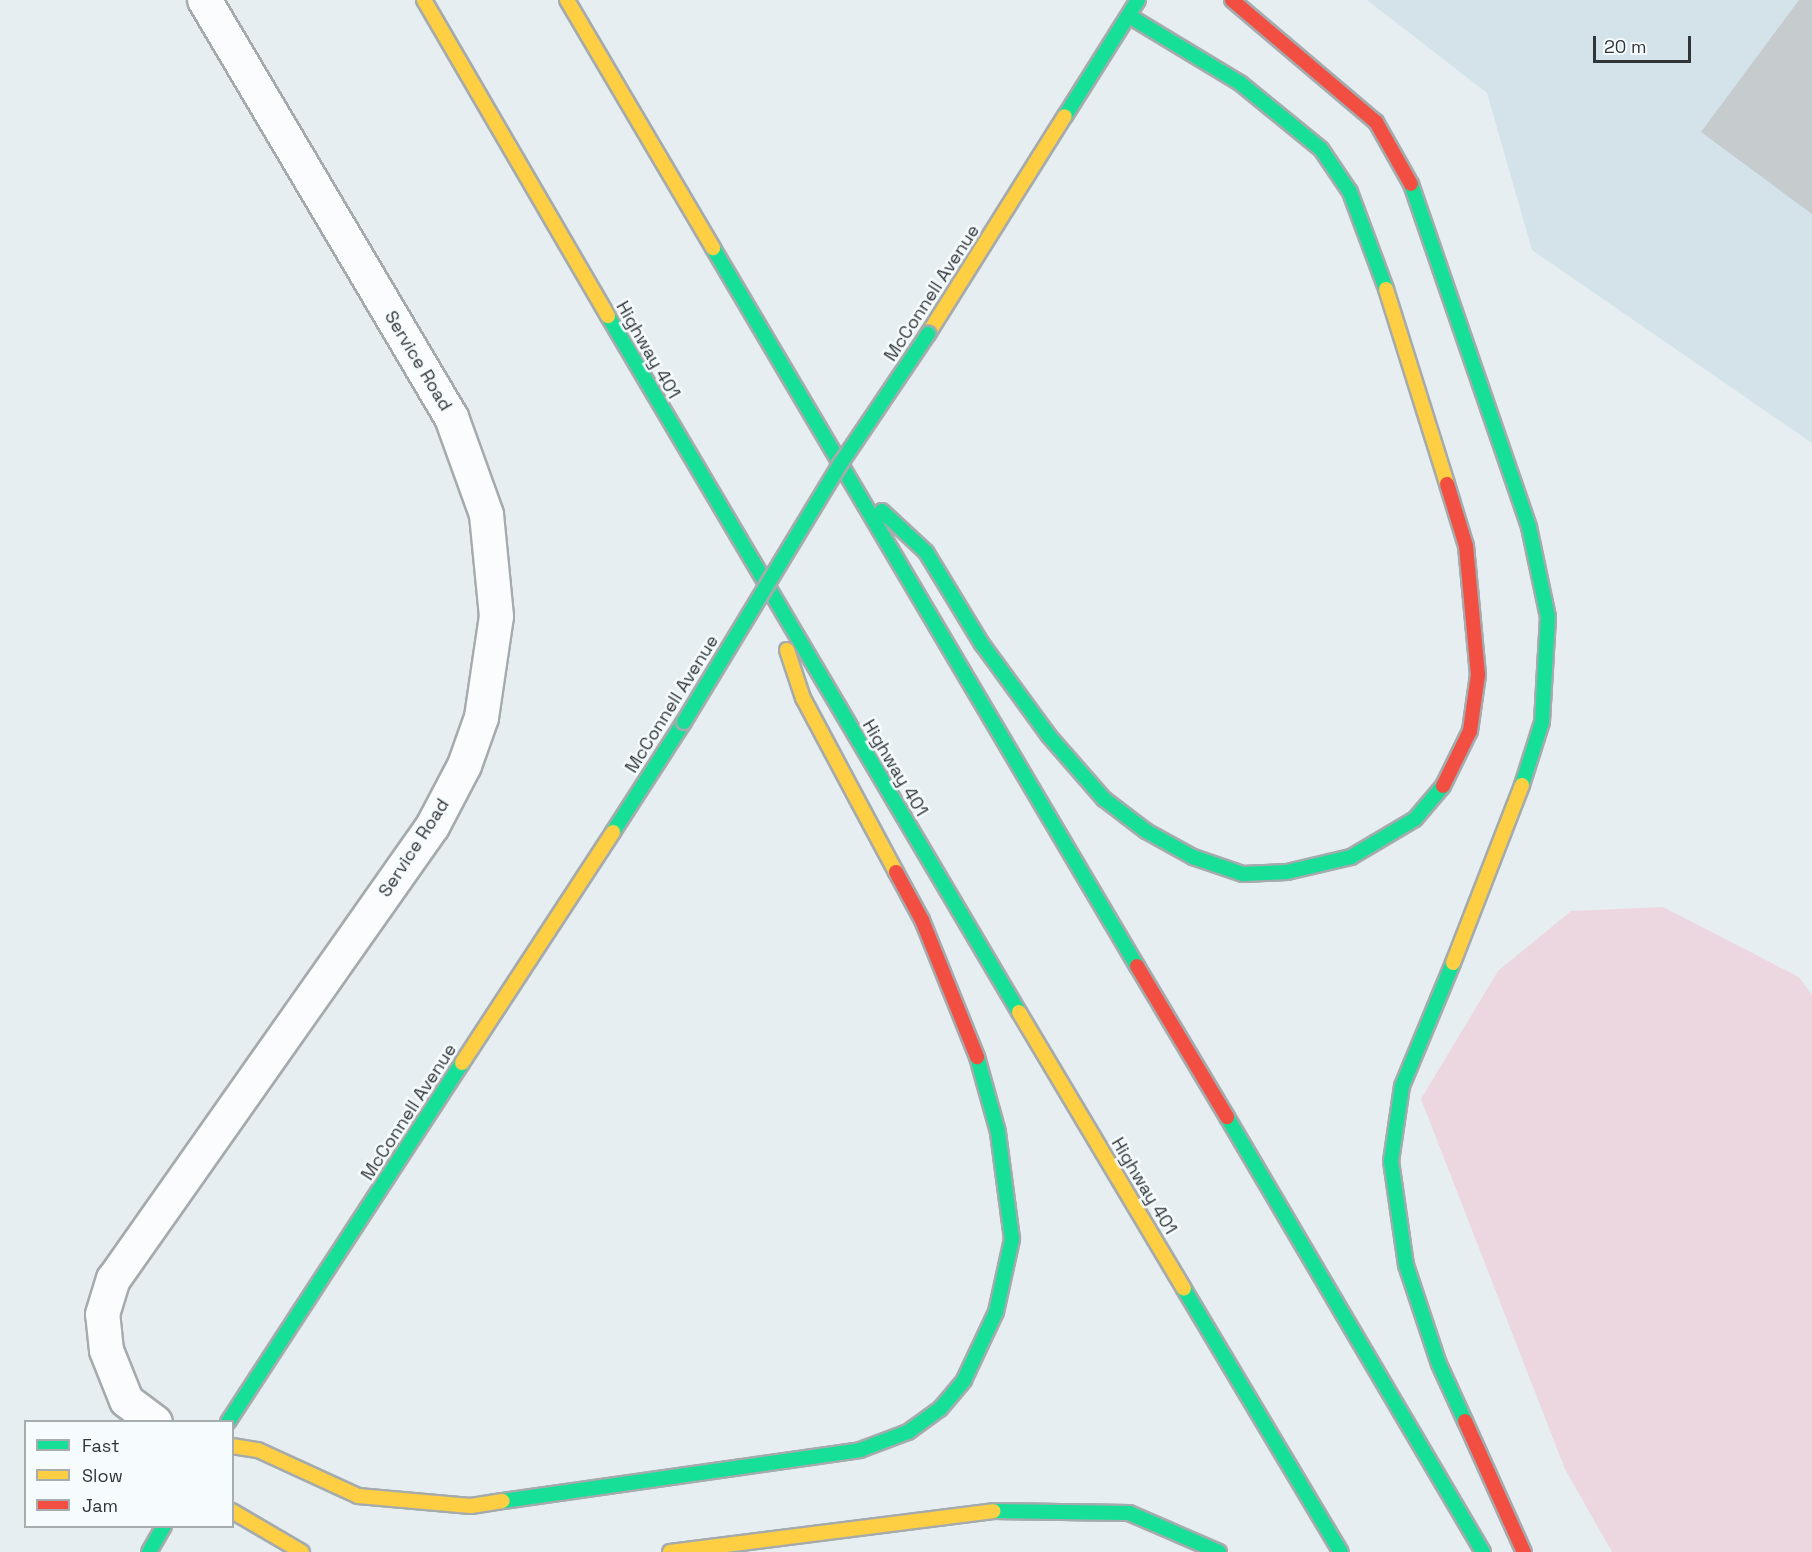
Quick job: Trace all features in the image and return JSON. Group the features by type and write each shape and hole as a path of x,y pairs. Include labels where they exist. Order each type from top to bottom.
{"main road":[{"name":"Highway 401","path":"424,0 766,588 1341,1552"},
{"path":"567,0 1483,1552"},
{"name":"McConnell Avenue","path":"229,1420 684,722 841,463 928,334 1138,0"},
{"path":"1232,0 1376,122 1409,178 1529,527 1548,617 1542,722 1507,831 1402,1086 1392,1161 1406,1265 1435,1353 1524,1552"},
{"path":"856,488 926,552 982,644 1049,736 1104,799 1168,845 1243,874 1330,864 1393,835 1415,819 1449,779 1470,731 1479,675 1473,579 1370,238 1350,192 1321,149 1240,83 1129,16"},
{"path":"234,1446 258,1450 358,1496 471,1506 860,1450 908,1432 940,1409 964,1380 996,1312 1012,1239 998,1132 972,1038 954,995 922,920 803,699 766,588"},
{"path":"670,1552 1017,1508 1130,1514 1219,1552"},
{"path":"234,1512 302,1552"},
{"path":"148,1552 163,1528"}],"street":[{"name":"Service Road","path":"152,1420 126,1400 106,1350 102,1314 113,1279 432,826 464,765 481,717 496,616 486,514 451,417 204,0"}],"shaded area":[{"path":"1367,0 1812,0 1812,443 1532,250 1487,93"},
{"path":"1663,907 1799,977 1812,995 1812,1552 1612,1552 1565,1469 1421,1099 1498,971 1571,911"}],"building":[{"path":"1799,0 1812,0 1812,214 1701,132"}],"traffic: fast":[{"path":"1065,116 1138,0"},
{"path":"1129,16 1240,83 1321,149 1350,192 1386,289"},
{"path":"1411,184 1529,527 1548,617 1542,722 1522,785"},
{"path":"713,248 1137,966"},
{"path":"608,316 1019,1012"},
{"path":"684,722 841,463 928,334"},
{"path":"882,511 926,552 982,644 1049,736 1104,799 1146,831 1193,857 1243,874 1287,872 1351,857 1415,819 1443,786"},
{"path":"613,832 684,722"},
{"path":"1453,963 1402,1086 1391,1161 1406,1265 1439,1364 1465,1421"},
{"path":"503,1501 860,1450 908,1432 940,1409 964,1380 996,1312 1012,1239 998,1132 977,1057"},
{"path":"229,1420 462,1063"},
{"path":"1227,1117 1483,1552"},
{"path":"1184,1289 1341,1552"},
{"path":"993,1511 1129,1513 1219,1552"},
{"path":"149,1552 163,1528"}],"traffic: slow":[{"path":"424,0 608,316"},
{"path":"567,0 713,248"},
{"path":"928,334 1065,116"},
{"path":"1386,289 1447,484"},
{"path":"787,650 803,698 896,872"},
{"path":"1453,963 1522,785"},
{"path":"462,1063 613,832"},
{"path":"1019,1012 1184,1289"},
{"path":"234,1446 258,1450 358,1496 471,1506 503,1501"},
{"path":"670,1552 993,1511"},
{"path":"234,1512 302,1552"}],"traffic: jam":[{"path":"1232,0 1376,122 1411,184"},
{"path":"1443,786 1470,731 1478,675 1466,546 1447,484"},
{"path":"896,872 922,920 977,1057"},
{"path":"1137,966 1227,1117"},
{"path":"1465,1421 1524,1552"}]}
